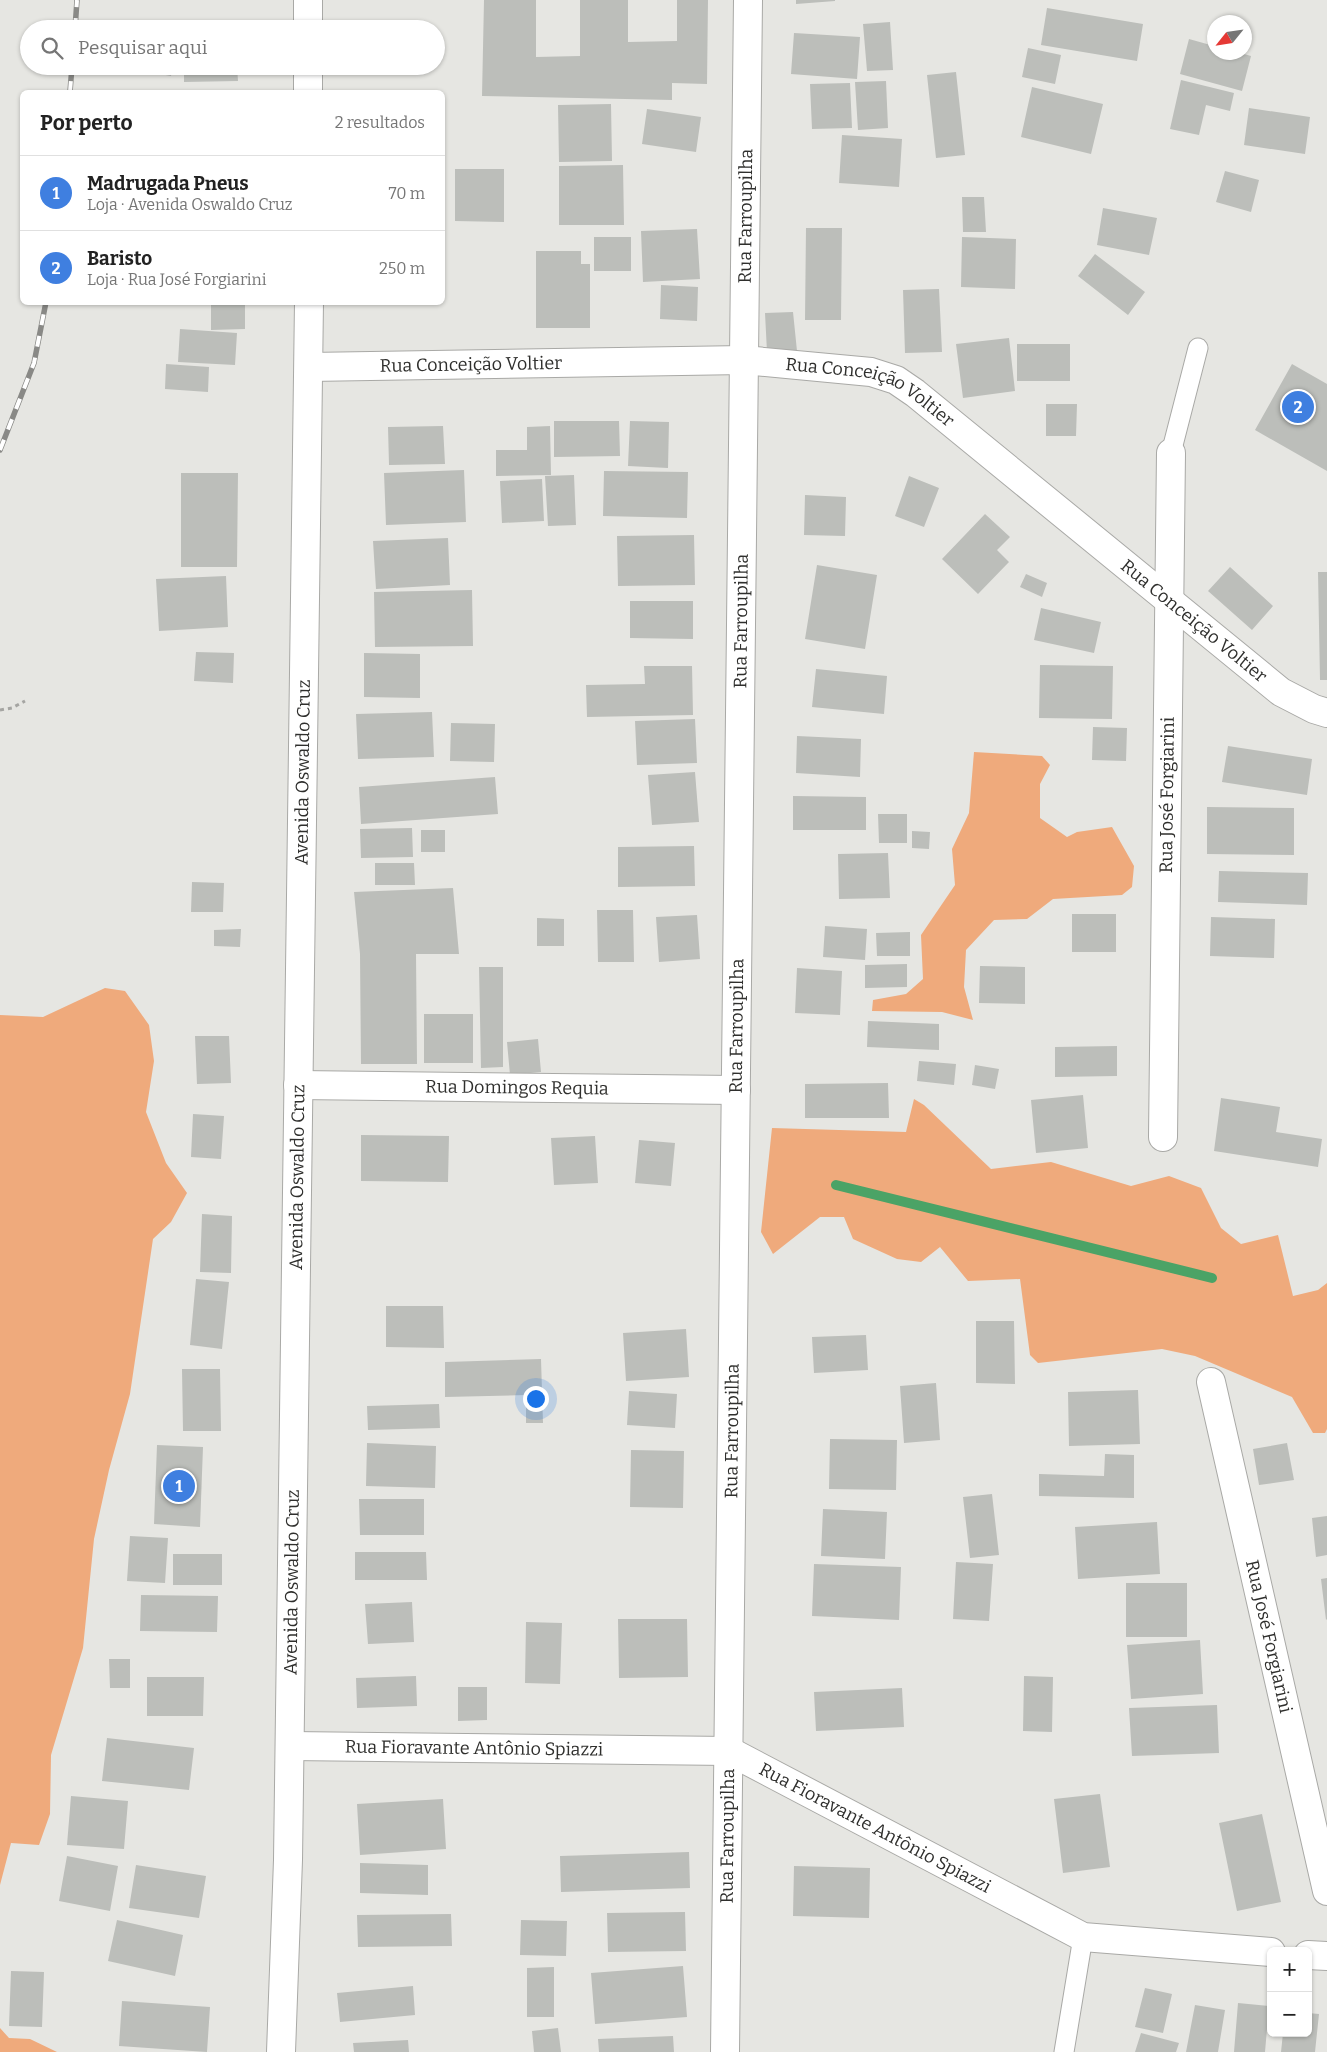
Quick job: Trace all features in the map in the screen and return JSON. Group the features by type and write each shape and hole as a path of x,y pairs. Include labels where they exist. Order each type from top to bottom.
{"street":[{"path":"308,0 308,20"},
{"name":"Rua Farroupilha","path":"725,2052 748,0"},
{"path":"308,75 308,90"},
{"name":"Avenida Oswaldo Cruz","path":"281,2052 290,1746 309,305"},
{"name":"Rua Conceição Voltier","path":"309,367 744,360 871,372 896,380 915,393 1281,692 1314,709 1327,713"},
{"name":"Rua José Forgiarini","path":"1163,1137 1170,453"},
{"name":"Rua Domingos Requia","path":"298,1086 736,1090"},
{"name":"Rua José Forgiarini","path":"1210,1382 1327,1891"},
{"name":"Rua Fioravante Antônio Spiazzi","path":"290,1746 729,1750 1083,1937 1267,1952"},
{"path":"1312,1955 1327,1956"}],"lane":[{"path":"1170,453 1198,348"},
{"path":"1064,2052 1083,1937"}],"path":[{"path":"0,710 12,708 25,701"}],"shaded area":[{"path":"974,752 1042,756 1050,765 1040,784 1040,818 1067,837 1077,832 1112,827 1134,866 1132,887 1122,895 1053,899 1027,919 994,920 966,950 964,987 973,1020 942,1012 872,1011 873,1000 906,994 923,979 921,935 955,885 952,849 969,813"},
{"path":"105,988 125,991 149,1025 154,1061 146,1112 166,1163 187,1193 171,1222 153,1239 130,1394 109,1470 94,1539 83,1648 51,1755 50,1814 39,1845 11,1843 0,1885 0,1015 43,1017"},
{"path":"914,1099 924,1105 991,1169 1051,1162 1131,1186 1169,1176 1201,1188 1221,1228 1241,1244 1278,1235 1293,1296 1318,1290 1327,1283 1327,1429 1325,1433 1313,1433 1292,1397 1195,1356 1162,1349 1038,1363 1030,1355 1020,1279 968,1281 940,1247 921,1262 897,1259 853,1239 844,1217 820,1217 773,1254 761,1232 772,1128 906,1132"},
{"path":"0,2028 9,2038 30,2039 57,2052 0,2052"}],"building":[{"path":"484,0 536,0 536,57 580,56 580,0 628,0 628,42 677,41 677,0 708,0 707,84 672,83 672,100 482,96"},
{"path":"796,0 835,0 835,1 796,4"},
{"path":"1047,8 1143,24 1137,61 1041,45"},
{"path":"890,22 893,70 867,71 863,24"},
{"path":"794,33 860,37 857,79 791,74"},
{"path":"1189,39 1207,44 1207,60 1250,60 1242,91 1180,74"},
{"path":"1028,48 1061,55 1055,84 1022,77"},
{"path":"956,72 965,155 936,158 927,75"},
{"path":"184,75 238,75 238,81 184,82"},
{"path":"1181,80 1234,93 1230,111 1206,105 1199,135 1170,129"},
{"path":"886,81 888,128 858,130 855,82"},
{"path":"850,83 852,128 812,129 810,84"},
{"path":"1032,87 1103,104 1091,154 1021,137"},
{"path":"611,104 612,161 559,162 558,105"},
{"path":"1249,108 1310,117 1305,154 1244,145"},
{"path":"647,109 701,117 696,152 642,144"},
{"path":"842,135 902,139 899,187 839,183"},
{"path":"623,165 624,225 559,225 559,166"},
{"path":"455,169 504,169 504,222 455,221"},
{"path":"1225,171 1259,180 1251,212 1216,202"},
{"path":"962,197 984,197 986,232 963,232"},
{"path":"1103,208 1157,218 1149,255 1097,245"},
{"path":"806,228 842,228 841,320 805,320"},
{"path":"697,229 700,279 643,282 641,231"},
{"path":"594,237 631,237 631,271 594,271"},
{"path":"962,237 1016,239 1015,289 961,287"},
{"path":"536,251 581,251 581,264 590,264 590,328 536,328"},
{"path":"1095,254 1145,292 1128,315 1078,276"},
{"path":"661,285 698,287 697,321 660,319"},
{"path":"939,289 942,352 905,353 903,290"},
{"path":"211,305 245,305 245,329 211,330"},
{"path":"793,312 797,351 767,352 765,313"},
{"path":"180,329 237,333 235,365 178,362"},
{"path":"1009,338 1015,391 963,398 956,344"},
{"path":"1017,344 1070,344 1070,381 1017,381"},
{"path":"166,364 209,367 208,392 165,389"},
{"path":"1292,364 1327,384 1327,471 1255,430"},
{"path":"1046,404 1077,404 1076,436 1046,436"},
{"path":"554,421 619,421 620,456 554,457"},
{"path":"630,421 669,422 668,468 628,466"},
{"path":"443,426 445,464 389,465 388,427"},
{"path":"550,426 551,475 496,476 496,450 527,450 527,427"},
{"path":"464,470 466,522 386,525 384,473"},
{"path":"604,471 688,472 687,518 603,516"},
{"path":"181,473 238,473 237,567 181,567"},
{"path":"574,475 576,525 548,526 545,476"},
{"path":"909,476 939,488 924,527 895,516"},
{"path":"542,479 544,521 502,523 500,481"},
{"path":"805,495 846,497 845,536 804,535"},
{"path":"985,514 1010,537 997,550 1009,562 978,594 942,559"},
{"path":"694,535 695,585 618,586 617,536"},
{"path":"448,538 450,585 376,589 373,541"},
{"path":"817,565 877,575 865,649 805,639"},
{"path":"1230,567 1273,606 1252,630 1208,591"},
{"path":"1318,572 1327,572 1327,680 1320,680"},
{"path":"1026,574 1047,583 1042,597 1020,587"},
{"path":"226,576 228,627 159,631 156,579"},
{"path":"472,590 473,646 375,647 374,592"},
{"path":"630,601 693,601 693,639 630,638"},
{"path":"1041,608 1101,622 1094,653 1034,640"},
{"path":"196,652 234,653 233,683 194,681"},
{"path":"364,653 420,654 420,698 364,697"},
{"path":"1040,665 1113,666 1112,719 1039,718"},
{"path":"644,666 692,666 693,715 587,717 586,685 645,684"},
{"path":"816,669 887,676 884,714 812,707"},
{"path":"432,712 434,757 358,759 356,714"},
{"path":"695,719 697,763 637,765 635,721"},
{"path":"451,723 495,724 494,762 450,761"},
{"path":"1093,727 1127,728 1126,761 1092,760"},
{"path":"797,736 861,739 860,777 796,773"},
{"path":"1228,746 1312,759 1307,795 1222,782"},
{"path":"695,772 699,822 652,825 648,775"},
{"path":"495,777 498,814 361,824 359,787"},
{"path":"793,796 866,797 866,830 793,830"},
{"path":"1207,807 1294,808 1294,855 1207,854"},
{"path":"878,814 907,814 907,843 879,843"},
{"path":"412,828 413,857 361,858 360,829"},
{"path":"421,830 445,830 445,852 421,852"},
{"path":"912,831 930,832 929,849 912,848"},
{"path":"694,846 695,886 618,887 618,847"},
{"path":"888,853 890,898 839,899 838,854"},
{"path":"375,863 414,863 415,885 375,885"},
{"path":"1219,871 1308,873 1307,905 1218,902"},
{"path":"192,882 224,883 223,912 191,912"},
{"path":"453,888 459,954 416,954 417,1064 361,1064 360,954 354,892"},
{"path":"597,910 633,910 634,962 598,962"},
{"path":"1072,914 1116,914 1116,952 1072,952"},
{"path":"697,915 700,959 659,962 656,917"},
{"path":"1211,917 1275,919 1274,958 1210,956"},
{"path":"537,918 564,919 564,946 537,946"},
{"path":"825,926 867,929 865,960 823,957"},
{"path":"241,929 240,947 214,946 214,930"},
{"path":"910,932 910,956 877,956 876,933"},
{"path":"907,964 907,987 865,988 865,965"},
{"path":"980,966 1025,967 1025,1004 979,1003"},
{"path":"479,967 503,967 503,1067 481,1068"},
{"path":"797,968 842,971 840,1015 795,1013"},
{"path":"424,1014 473,1014 473,1063 424,1063"},
{"path":"868,1021 939,1024 939,1050 867,1047"},
{"path":"195,1036 229,1036 231,1083 197,1084"},
{"path":"538,1039 541,1072 510,1075 507,1042"},
{"path":"1117,1046 1117,1076 1055,1077 1055,1047"},
{"path":"919,1061 956,1064 954,1085 917,1081"},
{"path":"975,1065 999,1069 995,1089 972,1085"},
{"path":"888,1083 889,1118 805,1118 805,1084"},
{"path":"1083,1095 1088,1148 1036,1153 1031,1100"},
{"path":"1221,1098 1280,1107 1276,1132 1322,1139 1318,1167 1214,1151"},
{"path":"193,1114 224,1116 221,1159 191,1157"},
{"path":"361,1135 449,1136 448,1182 361,1181"},
{"path":"595,1136 598,1183 554,1185 551,1138"},
{"path":"639,1140 675,1143 671,1186 635,1183"},
{"path":"202,1214 232,1216 231,1273 200,1272"},
{"path":"196,1279 229,1282 222,1349 190,1345"},
{"path":"386,1306 443,1306 444,1348 386,1347"},
{"path":"976,1321 1014,1321 1015,1384 976,1383"},
{"path":"686,1329 689,1377 626,1381 623,1333"},
{"path":"866,1335 868,1370 814,1373 812,1337"},
{"path":"541,1359 543,1423 526,1423 526,1395 445,1397 445,1362"},
{"path":"182,1369 220,1369 221,1431 183,1431"},
{"path":"936,1383 940,1440 904,1443 900,1386"},
{"path":"1138,1390 1140,1444 1069,1446 1068,1392"},
{"path":"629,1391 677,1394 675,1428 627,1425"},
{"path":"439,1404 440,1428 368,1430 367,1406"},
{"path":"830,1439 897,1440 896,1490 829,1489"},
{"path":"367,1443 436,1446 435,1488 366,1486"},
{"path":"1287,1443 1294,1480 1259,1485 1253,1449"},
{"path":"157,1445 203,1447 200,1527 154,1524"},
{"path":"631,1450 684,1451 683,1508 630,1507"},
{"path":"1105,1454 1134,1455 1134,1498 1039,1496 1039,1474 1104,1476"},
{"path":"992,1494 999,1555 970,1558 963,1497"},
{"path":"359,1499 424,1499 424,1535 360,1535"},
{"path":"823,1509 887,1512 885,1559 821,1556"},
{"path":"1327,1516 1327,1555 1316,1557 1312,1518"},
{"path":"1157,1522 1160,1574 1078,1579 1075,1527"},
{"path":"130,1536 168,1538 165,1583 127,1581"},
{"path":"355,1552 426,1552 427,1580 355,1580"},
{"path":"173,1554 222,1554 222,1585 173,1585"},
{"path":"956,1562 993,1564 989,1621 953,1619"},
{"path":"814,1564 901,1567 899,1620 812,1616"},
{"path":"1327,1578 1327,1619 1326,1620 1321,1579"},
{"path":"1126,1583 1187,1583 1187,1637 1126,1637"},
{"path":"141,1595 218,1596 217,1632 140,1631"},
{"path":"412,1602 414,1642 368,1644 365,1604"},
{"path":"618,1619 687,1619 688,1677 619,1678"},
{"path":"526,1622 562,1623 560,1684 525,1683"},
{"path":"1200,1640 1203,1694 1131,1699 1127,1645"},
{"path":"109,1659 130,1659 130,1688 110,1688"},
{"path":"416,1676 417,1706 357,1708 356,1678"},
{"path":"1024,1676 1053,1677 1052,1732 1023,1731"},
{"path":"147,1677 204,1677 203,1716 147,1716"},
{"path":"458,1687 487,1687 487,1720 458,1721"},
{"path":"902,1688 904,1727 816,1731 814,1692"},
{"path":"1217,1705 1219,1753 1132,1756 1129,1708"},
{"path":"107,1738 194,1748 189,1790 102,1781"},
{"path":"1100,1794 1110,1867 1063,1873 1054,1799"},
{"path":"71,1796 128,1801 124,1849 67,1845"},
{"path":"443,1799 446,1849 360,1855 357,1804"},
{"path":"1262,1814 1281,1902 1237,1911 1219,1823"},
{"path":"689,1852 690,1888 561,1892 560,1856"},
{"path":"67,1856 118,1866 110,1911 59,1901"},
{"path":"360,1863 428,1865 428,1895 360,1893"},
{"path":"136,1865 206,1876 199,1918 129,1908"},
{"path":"794,1866 870,1868 869,1918 793,1916"},
{"path":"685,1912 686,1951 608,1952 607,1913"},
{"path":"451,1914 452,1946 358,1947 357,1915"},
{"path":"117,1920 183,1935 175,1976 108,1961"},
{"path":"521,1920 567,1921 566,1956 520,1955"},
{"path":"683,1966 687,2017 595,2024 591,1973"},
{"path":"554,1967 554,2017 527,2017 527,1968"},
{"path":"11,1971 44,1972 42,2027 9,2026"},
{"path":"413,1986 415,2015 340,2022 337,1993"},
{"path":"1145,1988 1172,1994 1163,2033 1135,2027"},
{"path":"122,2001 210,2007 207,2052 119,2046"},
{"path":"1238,2003 1267,2006 1265,2052 1234,2052"},
{"path":"1195,2005 1225,2010 1218,2052 1186,2052"},
{"path":"1312,2013 1319,2014 1315,2052 1281,2052 1283,2037 1312,2037"},
{"path":"558,2028 561,2052 534,2052 532,2031"},
{"path":"1141,2033 1179,2043 1176,2052 1135,2052"},
{"path":"673,2036 674,2052 599,2052 598,2039"},
{"path":"408,2040 409,2052 354,2052 353,2043"}],"waterway":[{"path":"836,1185 1212,1278"}],"railway":[{"path":"76,20 77,0"},
{"path":"70,90 71,75"},
{"path":"0,450 34,363 45,305"}],"place":[{"name":"Baristo","path":"1298,407"},
{"name":"Madrugada Pneus","path":"179,1486"}]}
